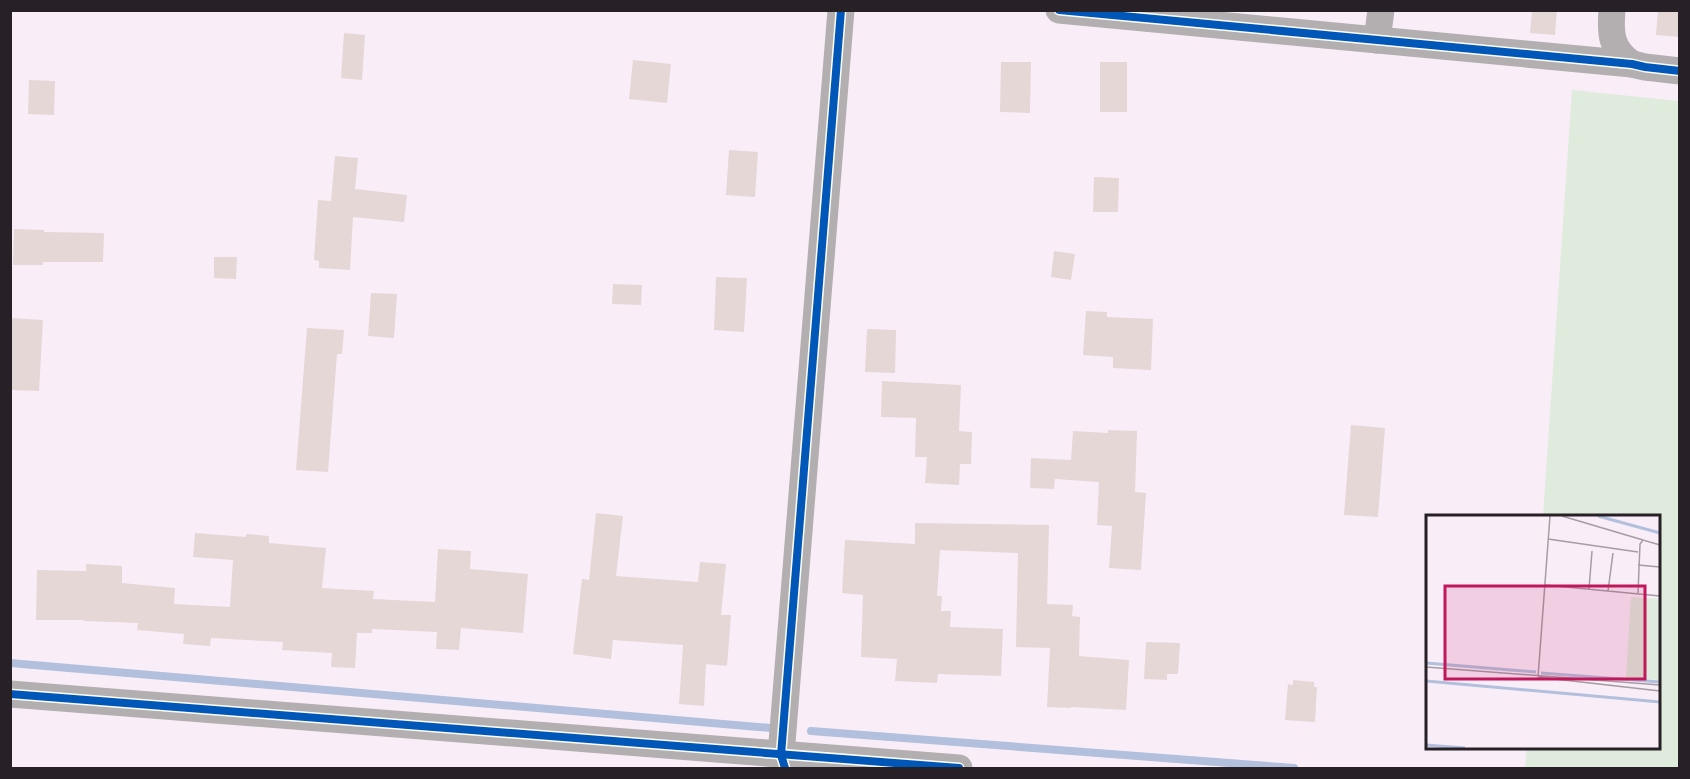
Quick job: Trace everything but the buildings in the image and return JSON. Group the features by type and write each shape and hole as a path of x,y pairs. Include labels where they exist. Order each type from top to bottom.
{"street":[{"path":"783,764 841,10"},
{"path":"1059,10 1213,18 1377,40 1632,63"},
{"path":"1377,40 1381,10"},
{"path":"1612,10 1610,30 1621,56 1645,68 1680,71"},
{"path":"10,694 783,764 959,768"}],"green space":[{"path":"1572,90 1679,101 1679,768 1525,768 1527,749 1660,749 1660,515 1543,515"}],"waterway":[{"path":"10,663 771,728"},
{"path":"811,731 1294,768"}],"cycle path":[{"path":"785,768 781,755 841,10"},
{"path":"1059,10 1632,64 1680,71"},
{"path":"10,694 959,768"}]}
